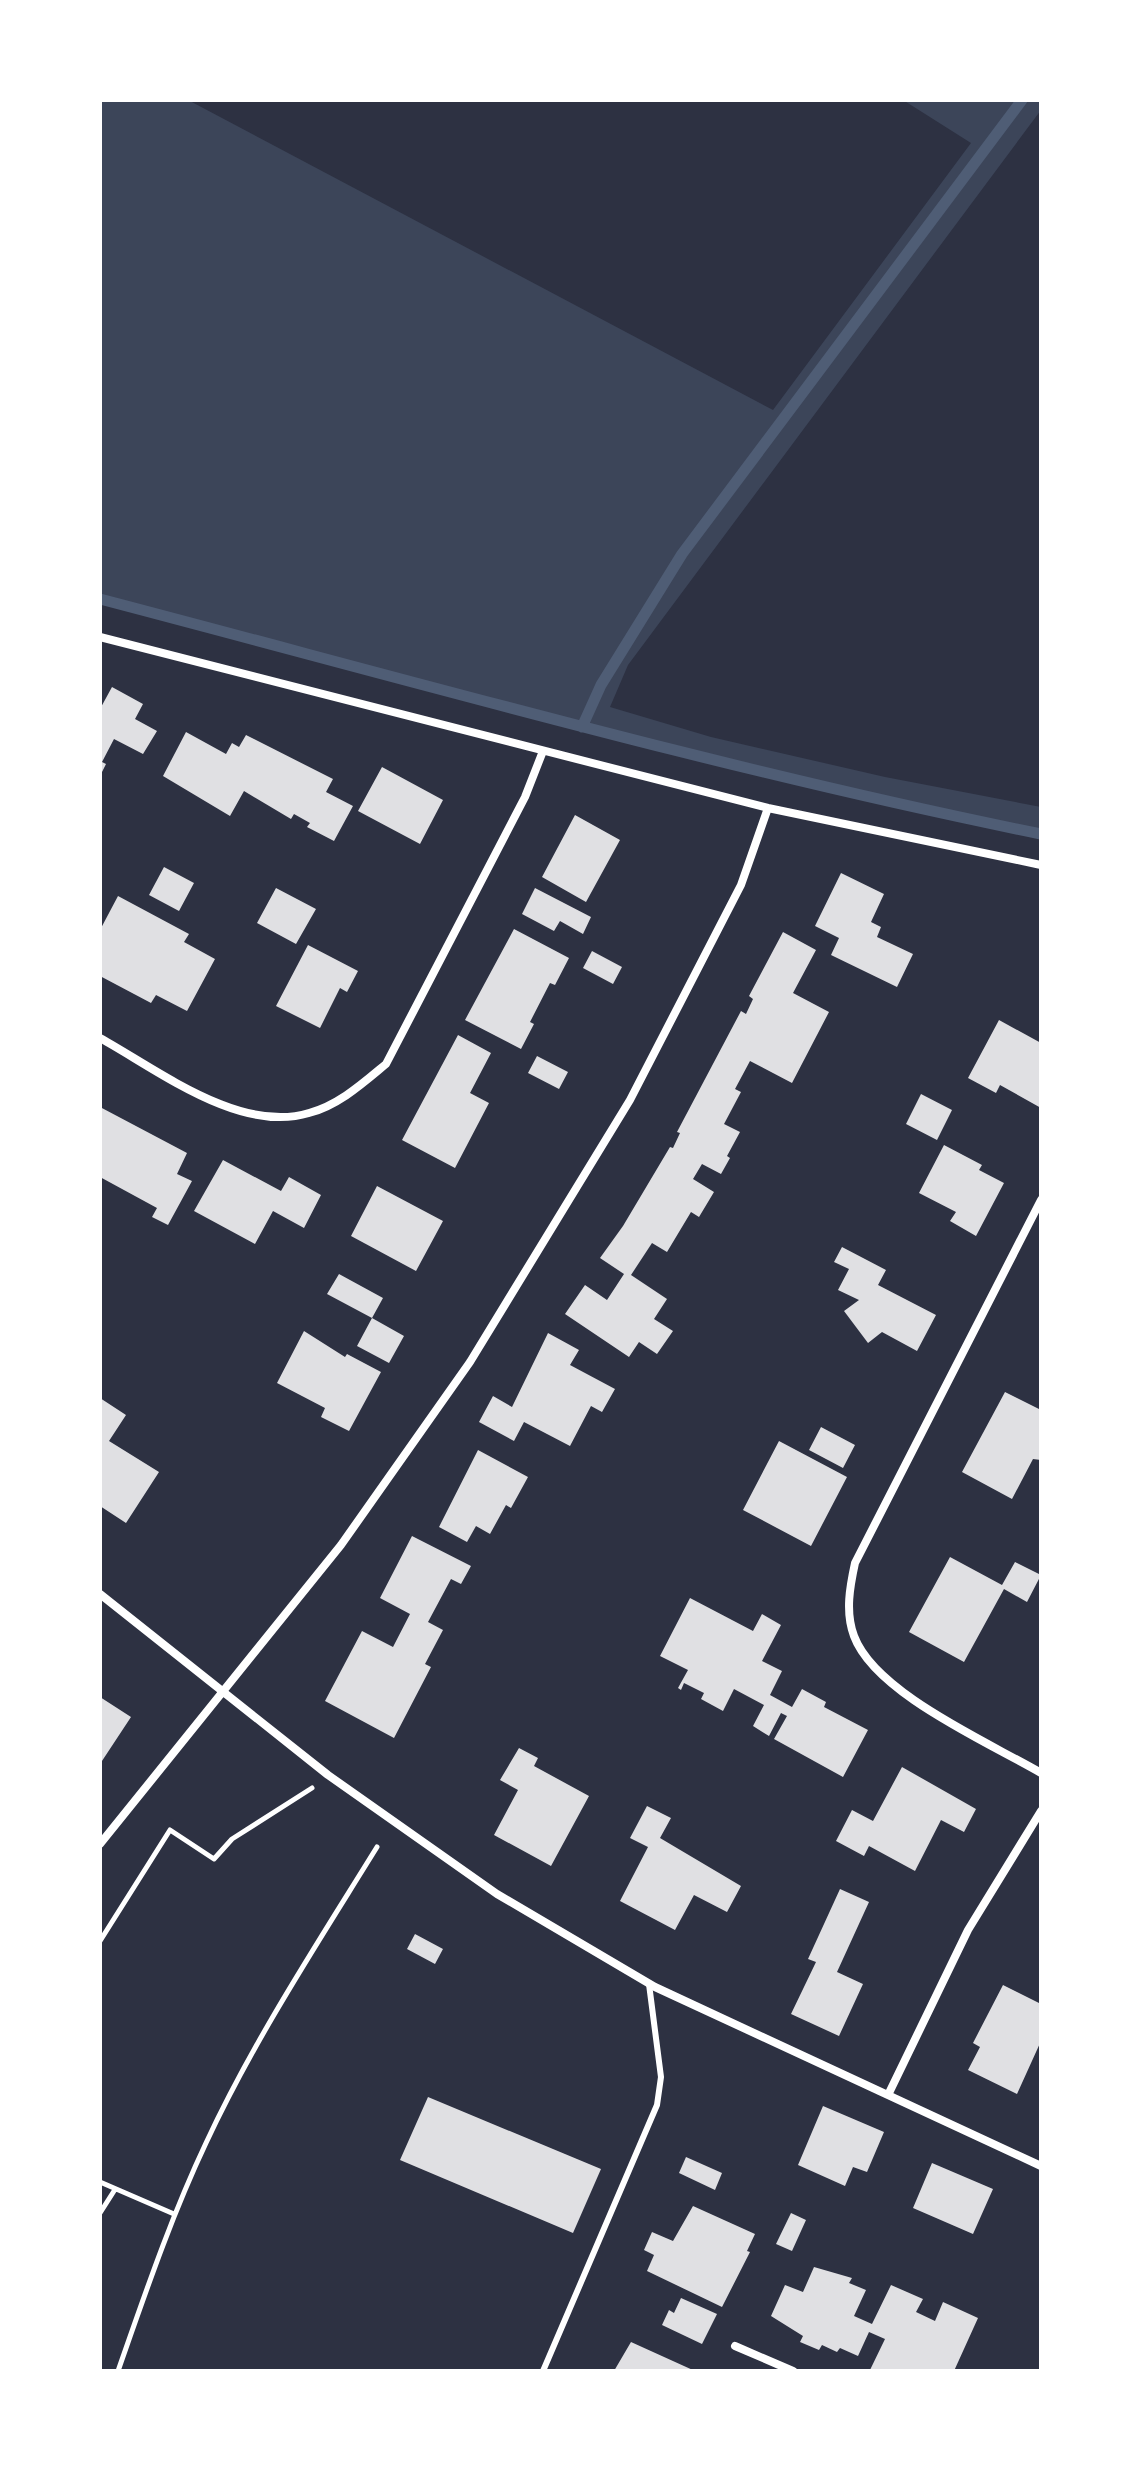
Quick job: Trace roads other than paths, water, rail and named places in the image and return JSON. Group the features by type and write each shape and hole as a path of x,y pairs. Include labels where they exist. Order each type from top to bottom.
{"street":[{"path":"100,637 768,808 1041,865"},
{"path":"100,1038 225,1107 267,1117 308,1114 352,1093 386,1064 525,797 543,751"},
{"path":"100,1844 341,1545 470,1362 630,1100 741,885 768,808"},
{"path":"1041,1200 855,1563 848,1594 853,1635 868,1661 889,1685 1041,1773"},
{"path":"100,1594 328,1775 497,1894 649,1984 1041,2166"},
{"path":"889,2093 968,1930 1041,1811"},
{"path":"735,2346 793,2371"}],"lane":[{"path":"543,2371 660,2093 661,2077 649,1984"}],"waterway":[{"path":"582,727 601,685 682,554 1022,100"},
{"path":"100,599 686,753 1041,834"}]}
